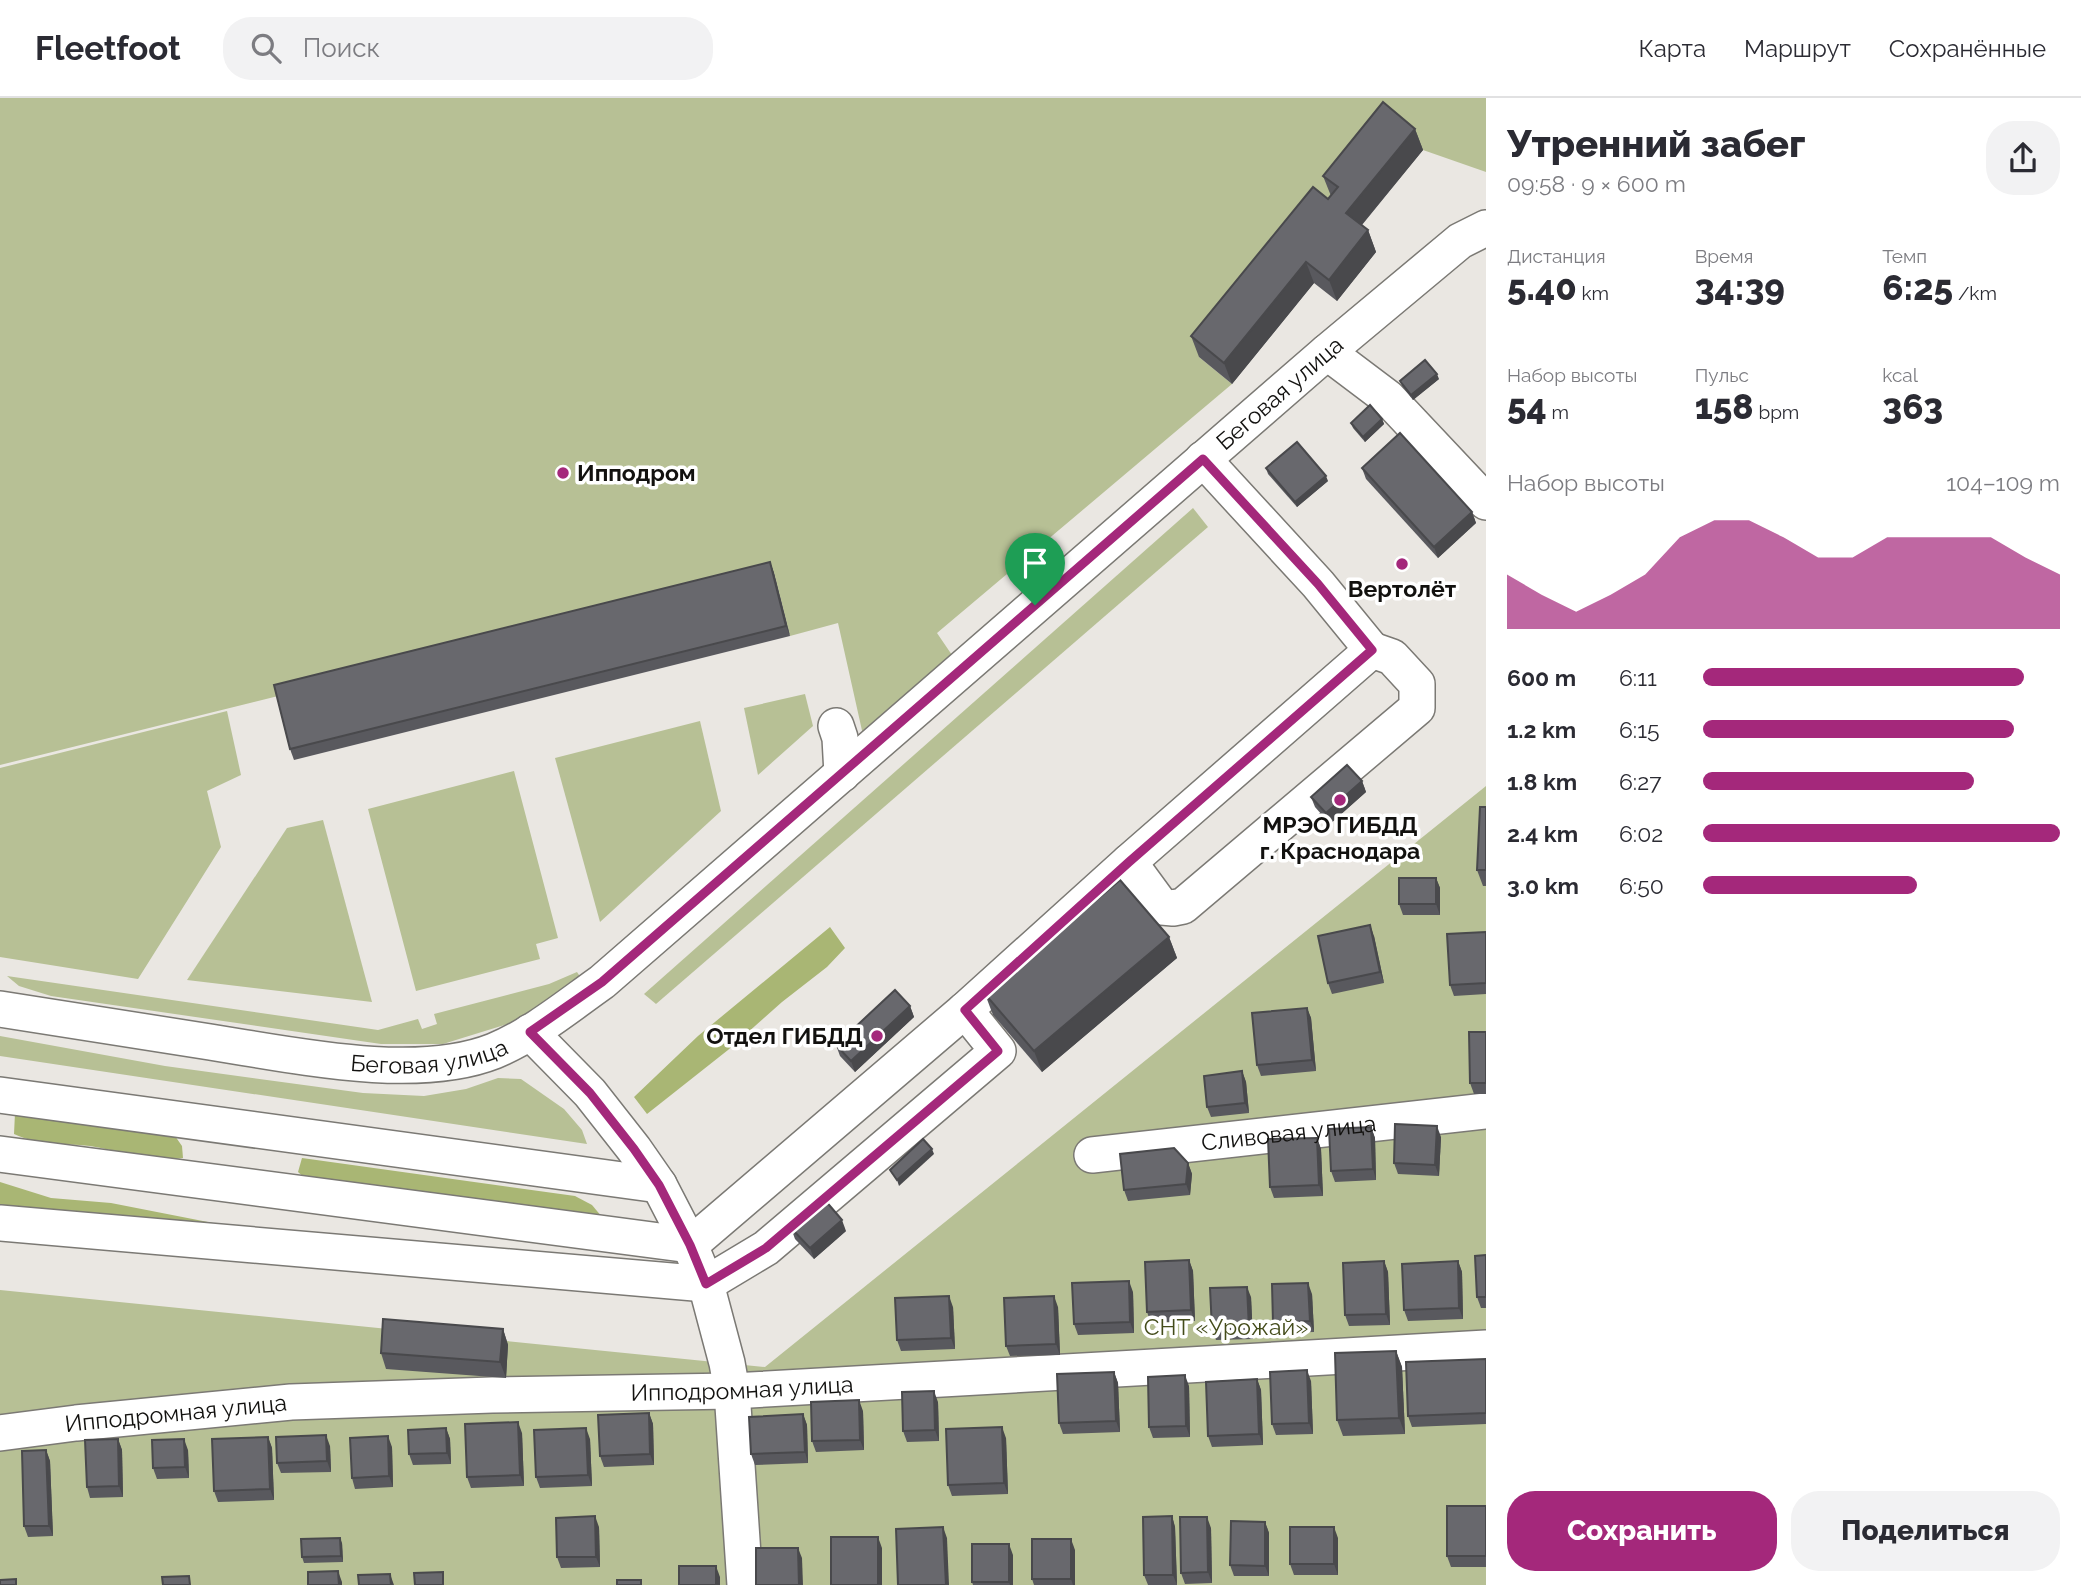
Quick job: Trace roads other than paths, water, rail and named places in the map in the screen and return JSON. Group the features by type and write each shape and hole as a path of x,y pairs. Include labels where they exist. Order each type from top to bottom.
{"street":[{"name":"Беговая улица","path":"0,1009 296,1056 402,1065 450,1063 495,1051 530,1032 602,982 1327,352 1460,241 1486,228"},
{"path":"1327,352 1388,397 1486,502"},
{"path":"1129,862 1162,907 1183,906 1417,708 1417,684 1392,657 1372,650 1318,584 1203,459"},
{"path":"0,1154 690,1245 965,1010 1129,862 1372,650"},
{"path":"836,726 840,738 842,774"},
{"path":"0,1223 706,1284 766,1248 998,1051 965,1010"},
{"path":"530,1032 590,1093 634,1149 659,1185 690,1245 706,1284 729,1377 745,1585"},
{"path":"0,1095 659,1185"},
{"name":"Сливовая улица","path":"1092,1155 1486,1111"},
{"name":"Ипподромная улица","path":"0,1433 291,1402 506,1394 729,1377 1486,1348"}],"place":[{"name":"Ипподром","path":"563,473"},
{"name":"Вертолёт","path":"1402,564"},
{"name":"МРЭО ГИБДД г. Краснодара","path":"1340,800"},
{"name":"Отдел ГИБДД","path":"877,1036"}],"park label":[{"name":"СНТ «Урожай»","path":"1226,1327"}]}
